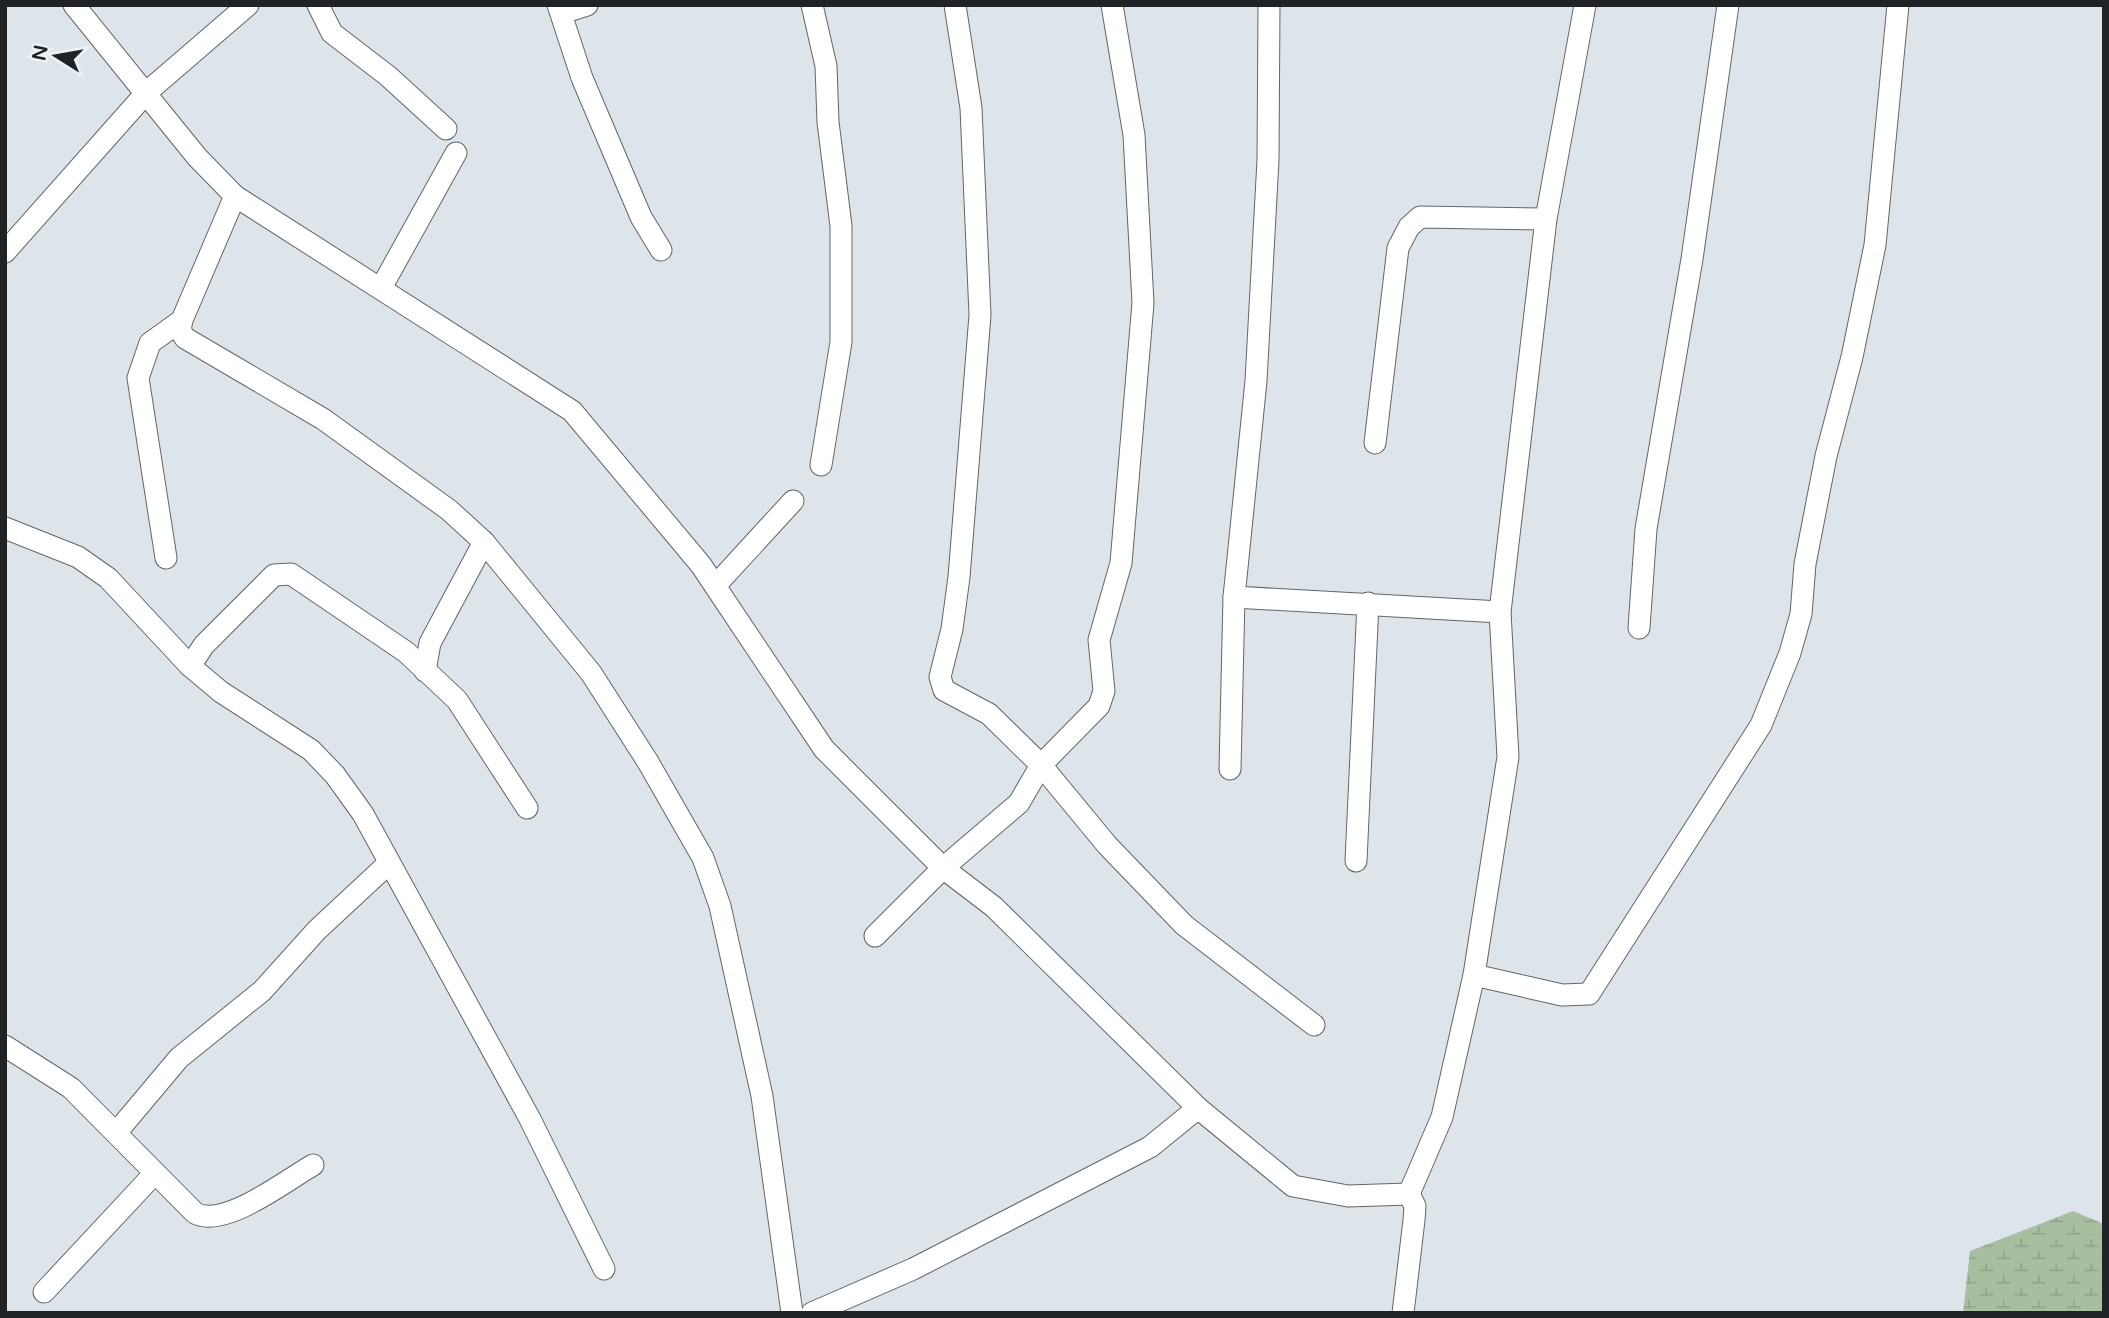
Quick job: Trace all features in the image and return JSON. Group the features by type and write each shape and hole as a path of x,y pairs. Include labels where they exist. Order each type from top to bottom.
{"street":[{"path":"74,5 197,157 235,196 572,411 715,586 824,749 943,868 994,907 1198,1108 1293,1186 1348,1196 1409,1194"},
{"path":"9,238 147,92 248,5"},
{"path":"318,5 332,33 388,76 446,129"},
{"path":"587,5 560,9 582,78 641,217 661,250"},
{"path":"812,5 825,66 828,122 841,226 841,342 821,465"},
{"path":"956,5 971,108 980,315 959,577 952,629 940,677 944,690 989,714 1041,765 1107,845 1184,925 1314,1025"},
{"path":"875,936 943,868 1018,803 1041,765 1099,706 1104,691 1099,640 1121,563 1143,303 1134,135 1112,5"},
{"path":"1230,769 1234,597 1257,368 1268,160 1269,5"},
{"path":"1409,1194 1443,1117 1474,975 1508,757 1500,612 1546,219 1585,5"},
{"path":"1639,628 1646,529 1692,259 1728,5"},
{"path":"1474,975 1562,995 1589,993 1761,725 1790,653 1801,614 1805,564 1826,456 1852,357 1875,245 1898,5"},
{"path":"381,288 456,153"},
{"path":"235,196 180,330 186,338 323,419 449,510 484,542 591,673 648,762 703,858 719,906 762,1096 792,1313"},
{"path":"1376,443 1398,248 1409,228 1420,217 1546,219"},
{"path":"166,558 138,379 150,342 182,320"},
{"path":"715,586 793,501"},
{"path":"5,528 78,556 108,578 190,666 221,692 311,750 335,775 363,814 530,1119 604,1269"},
{"path":"425,671 430,643 484,542"},
{"path":"190,666 204,645 256,592 274,575 283,572 310,586 396,645 457,700 527,808"},
{"path":"1234,597 1500,612"},
{"path":"1356,861 1368,603"},
{"path":"116,1133 179,1058 262,991 317,930 388,864"},
{"path":"5,1046 71,1088 195,1213 204,1218 229,1214 313,1165"},
{"path":"812,1313 913,1269 1150,1147 1198,1108"},
{"path":"44,1292 155,1173"},
{"path":"1403,1313 1415,1206 1409,1194"}],"green space":[{"path":"2073,1211 2104,1224 2104,1313 1963,1313 1970,1251"}]}
